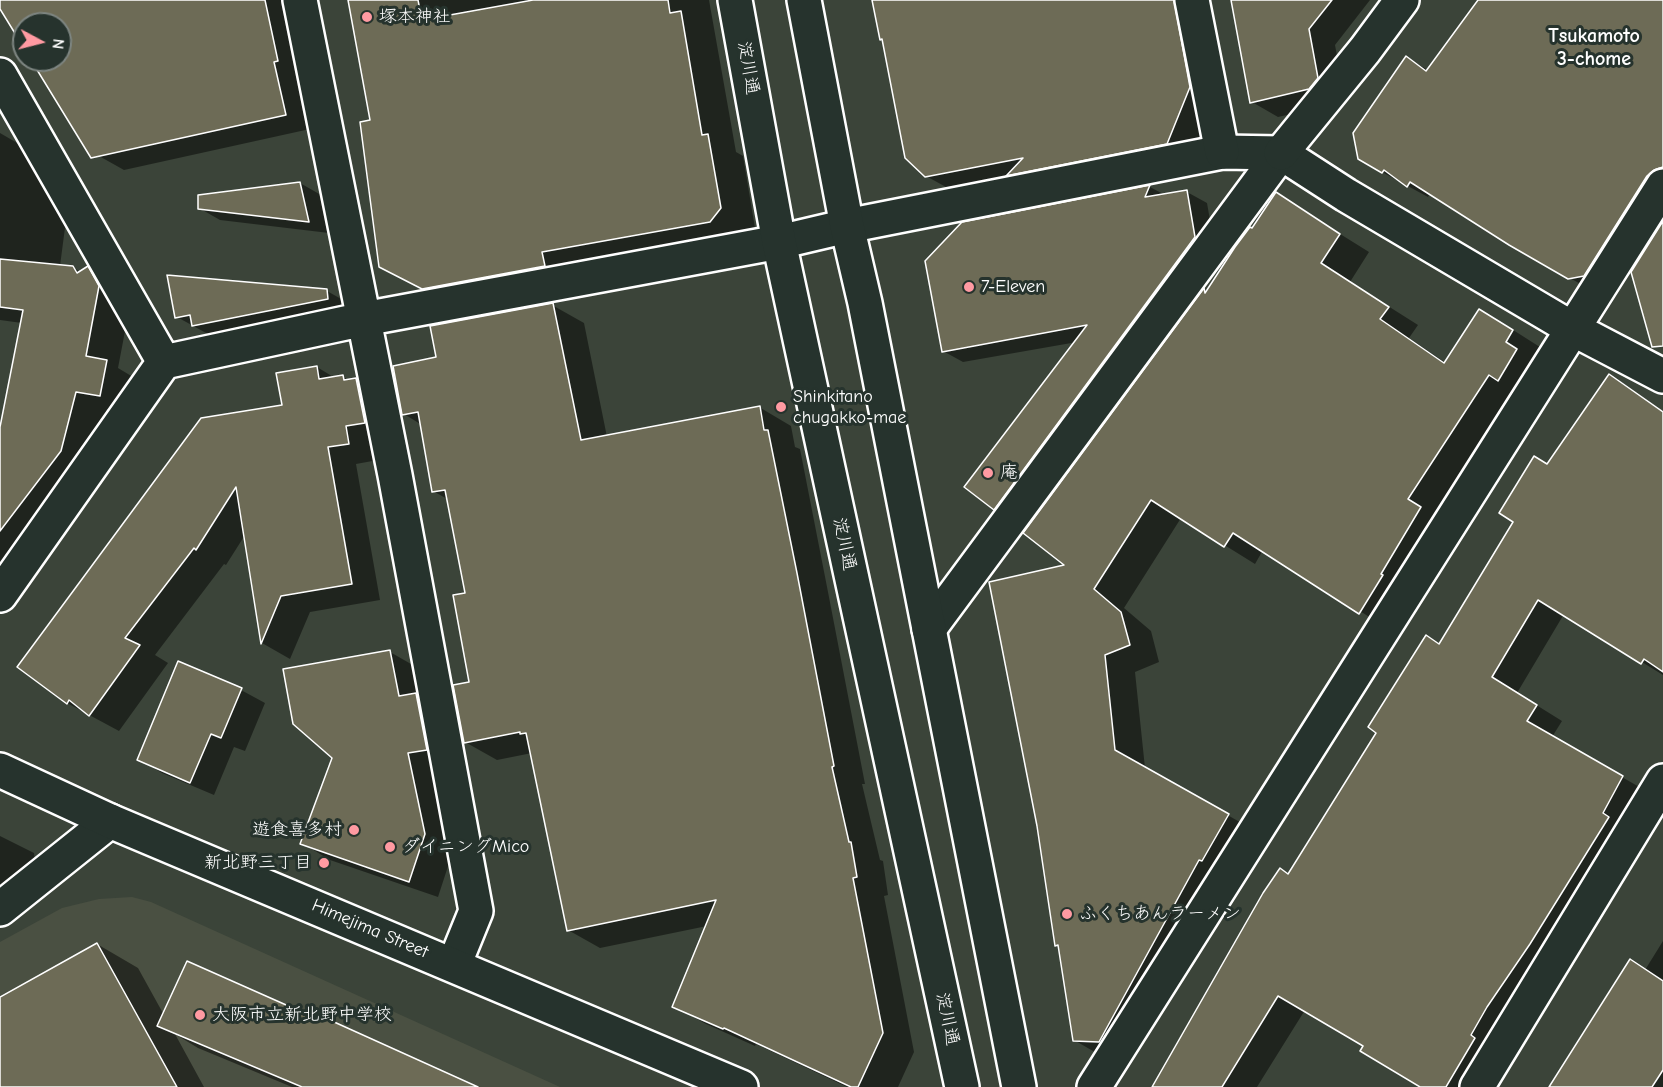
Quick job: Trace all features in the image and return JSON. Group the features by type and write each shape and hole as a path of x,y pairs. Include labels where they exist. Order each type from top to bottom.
{"street":[{"path":"300,0 395,475 476,911 454,965"},
{"name":"淀川通","path":"735,0 779,242 962,1087"},
{"path":"804,0 1019,1087"},
{"path":"1192,0 1222,152"},
{"path":"929,628 1281,153 1365,51 1402,0"},
{"path":"0,75 164,362"},
{"path":"0,595 164,362 364,319 779,242 847,226 1222,152 1281,153 1346,195 1573,329 1663,376"},
{"path":"1094,1087 1663,186"},
{"name":"Himejima Street","path":"0,770 110,821 741,1087"},
{"path":"1477,1087 1663,781"},
{"path":"0,909 110,821"}],"shaded area":[{"name":"大阪市立新北野中学校","path":"132,897 151,902 560,1087 0,1087 0,942 62,908 99,899"}],"building":[{"path":"0,0 265,0 278,61 274,62 286,115 91,158 38,72 72,72 72,12 12,12 12,28 0,9"},
{"path":"348,0 418,0 422,20 533,0 668,0 670,13 681,11 702,135 708,134 721,208 710,222 542,252 545,266 422,289 379,267 360,122 370,120"},
{"path":"872,0 1174,0 1190,87 1167,144 1006,176 1023,158 925,177 905,158 882,39 880,40"},
{"path":"1231,0 1332,0 1309,29 1318,78 1309,89 1250,103"},
{"path":"1478,0 1663,0 1663,167 1647,176 1584,276 1568,279 1509,245 1410,182 1407,187 1384,170 1382,173 1358,159 1353,133 1406,56 1426,71"},
{"path":"300,182 309,222 198,209 198,195"},
{"path":"1150,185 1145,197 1187,190 1195,237 994,510 964,487 1087,325 942,352 925,261 962,222"},
{"path":"1276,192 1340,234 1321,263 1389,307 1380,319 1444,363 1479,309 1513,330 1506,342 1517,349 1498,381 1489,375 1408,499 1421,507 1359,614 1233,533 1224,547 1151,500 1094,589 1121,612 1130,645 1105,655 1115,750 1229,814 1202,861 1199,860 1099,1042 1073,1041 1058,945 1055,946 1037,826 989,582 1064,565 1023,533 1204,288 1205,293 1235,247 1250,227 1252,228"},
{"path":"1663,221 1663,346 1652,347 1631,272"},
{"path":"0,259 73,266 77,273 88,266 99,286 86,356 107,360 100,396 76,392 61,451 0,531 0,427 23,310 0,307"},
{"path":"167,275 327,289 328,299 192,326 190,315 175,318"},
{"path":"553,303 581,440 760,406 764,430 768,430 797,573 834,766 832,767 849,842 851,842 857,877 853,878 883,1033 858,1087 851,1087 724,1028 672,1007 716,900 567,931 526,733 520,734 520,732 464,743 453,685 469,682 453,595 465,593 445,490 432,492 418,412 402,415 393,366 436,357 430,326"},
{"path":"317,366 319,379 343,375 344,380 356,378 365,423 346,426 349,444 328,447 352,584 281,596 261,644 236,487 196,550 194,548 125,638 140,645 89,716 69,700 67,704 17,667 201,418 282,405 276,373"},
{"path":"1609,374 1663,412 1663,672 1644,659 1641,664 1538,600 1492,677 1537,705 1527,721 1623,776 1603,813 1609,817 1530,944 1487,1007 1471,1035 1475,1038 1446,1087 1420,1087 1360,1051 1363,1046 1278,996 1222,1087 1152,1087 1263,893 1280,868 1288,874 1376,733 1368,727 1426,635 1439,644 1513,522 1499,513 1534,456 1547,464"},
{"path":"390,650 399,696 416,693 427,750 408,753 425,834 409,882 300,844 332,758 293,724 283,669"},
{"path":"178,661 242,688 221,738 211,734 190,783 137,760"},
{"path":"97,943 177,1087 0,1087 0,997"},
{"path":"1630,959 1663,981 1663,1070 1652,1087 1549,1087"},
{"path":"187,961 311,1016 312,1012 478,1087 302,1087 157,1026"}],"place":[{"name":"塚本神社","path":"367,17"},
{"name":"7-Eleven","path":"969,287"},
{"name":"Shinkitano chugakko-mae","path":"781,407"},
{"name":"庵","path":"988,473"},
{"name":"遊食喜多村","path":"354,830"},
{"name":"ダイニングMico","path":"390,847"},
{"name":"新北野三丁目","path":"324,863"},
{"name":"ふくちあんラーメン","path":"1067,914"},
{"name":"大阪市立新北野中学校","path":"200,1015"}],"district":[{"name":"Tsukamoto 3-chome","path":"1594,48"}]}
